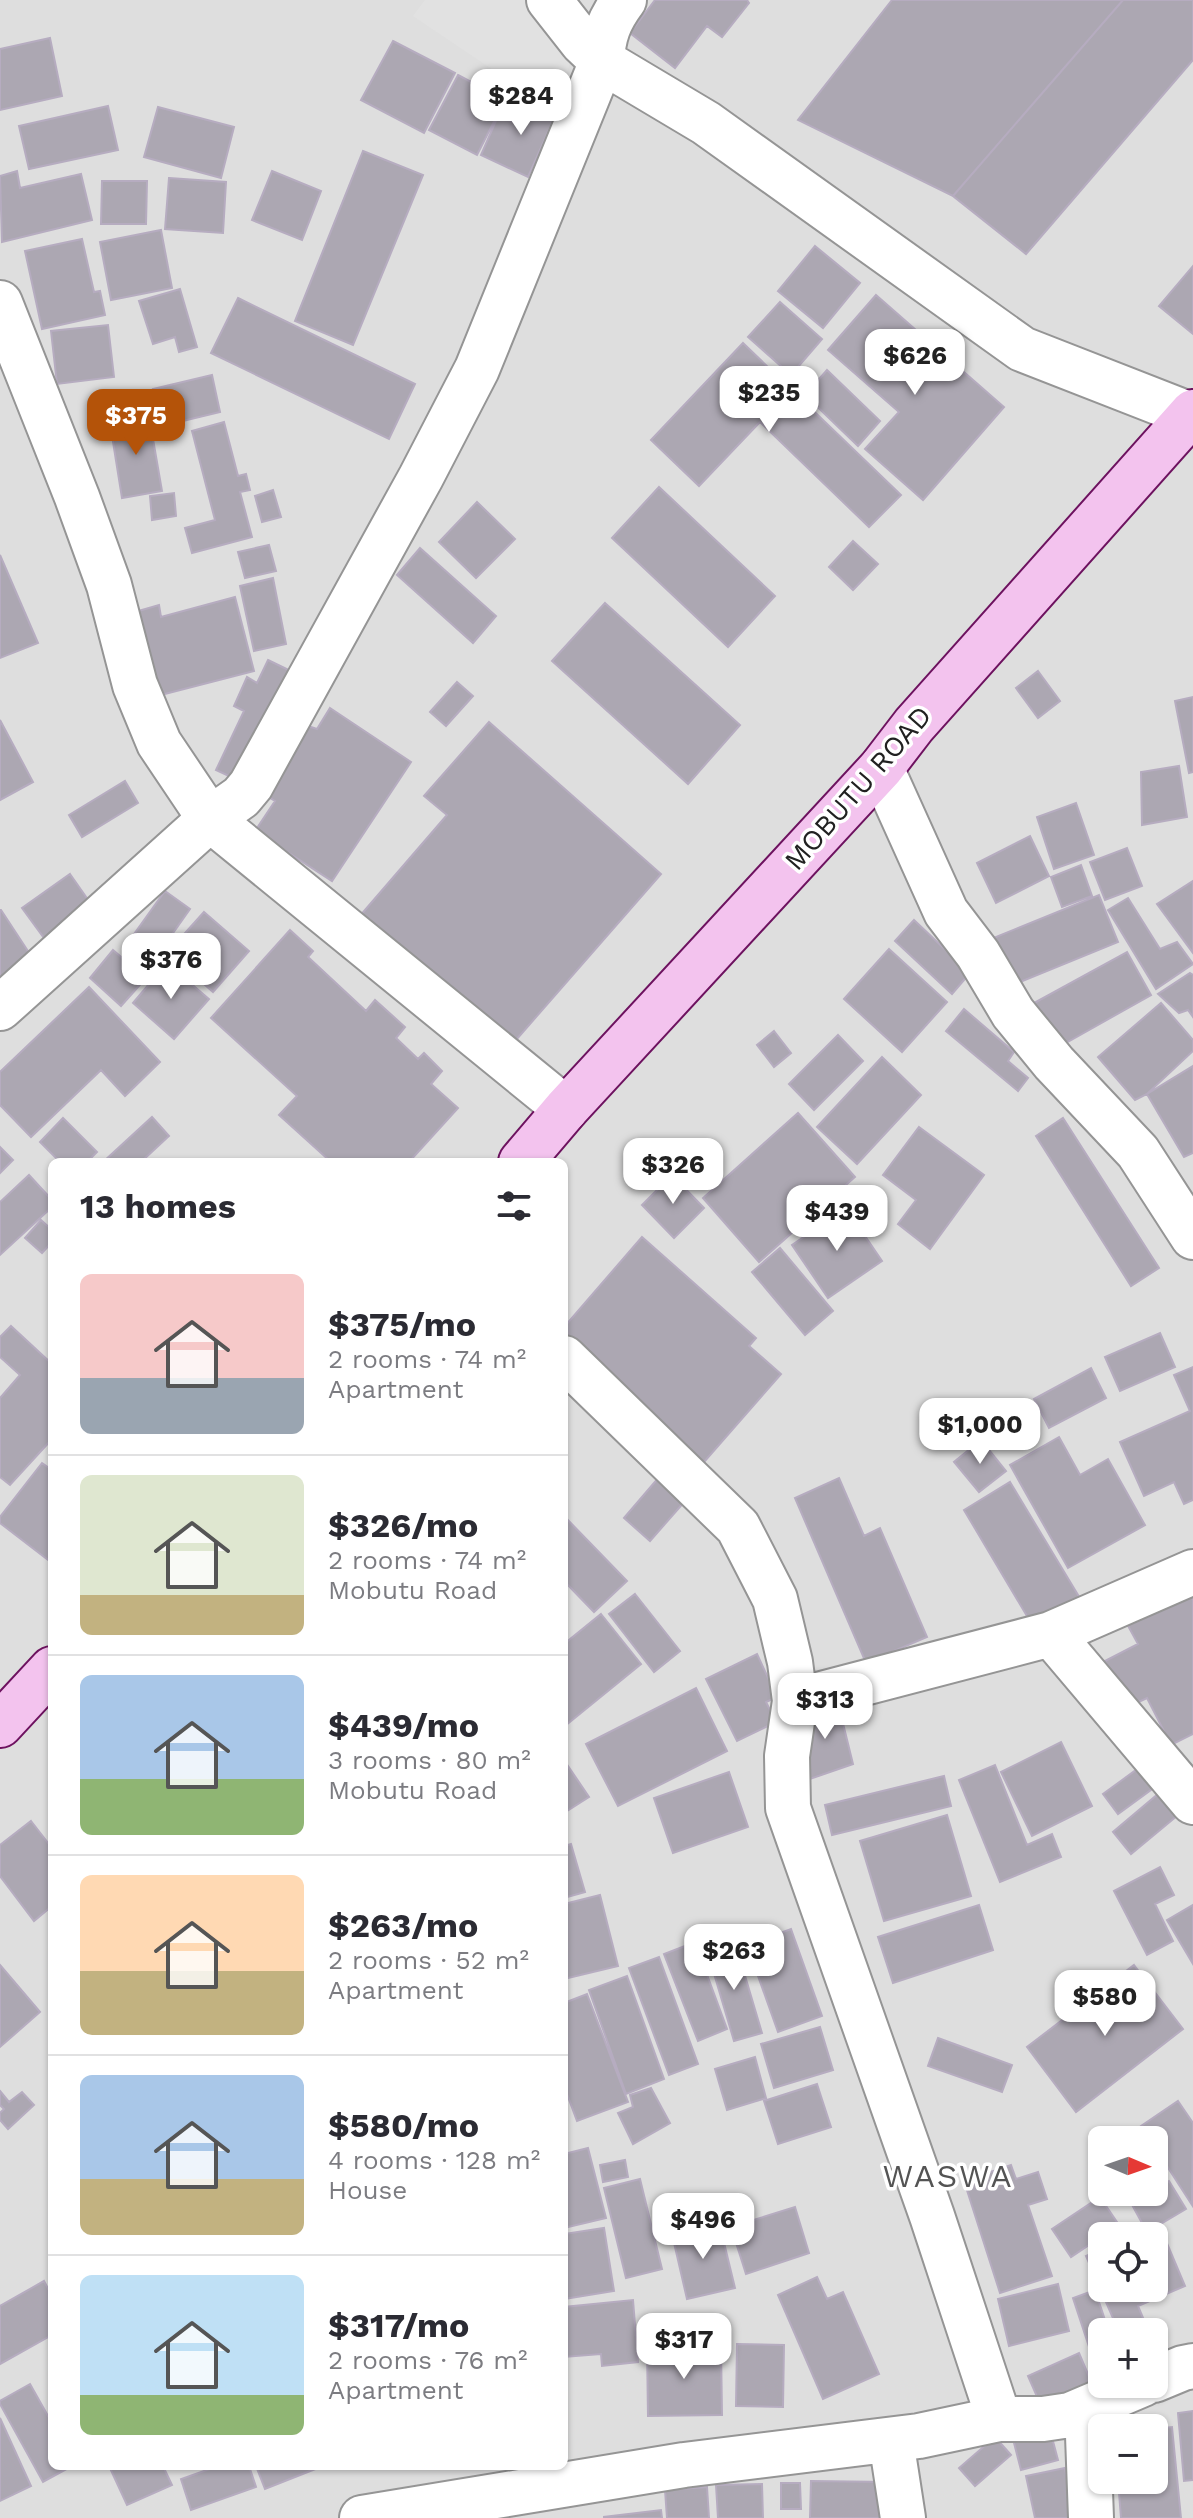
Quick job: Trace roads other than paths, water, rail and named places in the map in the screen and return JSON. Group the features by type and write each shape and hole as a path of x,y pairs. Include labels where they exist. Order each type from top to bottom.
{"street":[{"path":"549,0 582,42 602,61 706,123 1022,349 1192,414"},
{"path":"0,1008 251,785 477,369 602,61 606,28 624,0"},
{"path":"0,303 109,585 135,685 159,743 210,819 566,1109"},
{"name":"MOBUTU ROAD","path":"524,1158 881,768 914,725 1192,414"},
{"path":"881,768 946,912 978,954 1013,1013 1054,1063 1138,1152 1193,1237"},
{"path":"568,1362 738,1527 775,1599 795,1701 787,1756 788,1808 932,2216 999,2419"},
{"path":"795,1701 1051,1634 1193,1572"},
{"path":"1051,1634 1193,1802"},
{"path":"0,1725 48,1673"},
{"path":"1168,2374 1193,2366"},
{"path":"362,2518 668,2467 891,2440 999,2419 1043,2419 1070,2415 1110,2398"},
{"path":"1087,2408 1091,2518"},
{"path":"891,2440 903,2518"}],"district":[{"name":"WASWA","path":"948,2176"}]}
